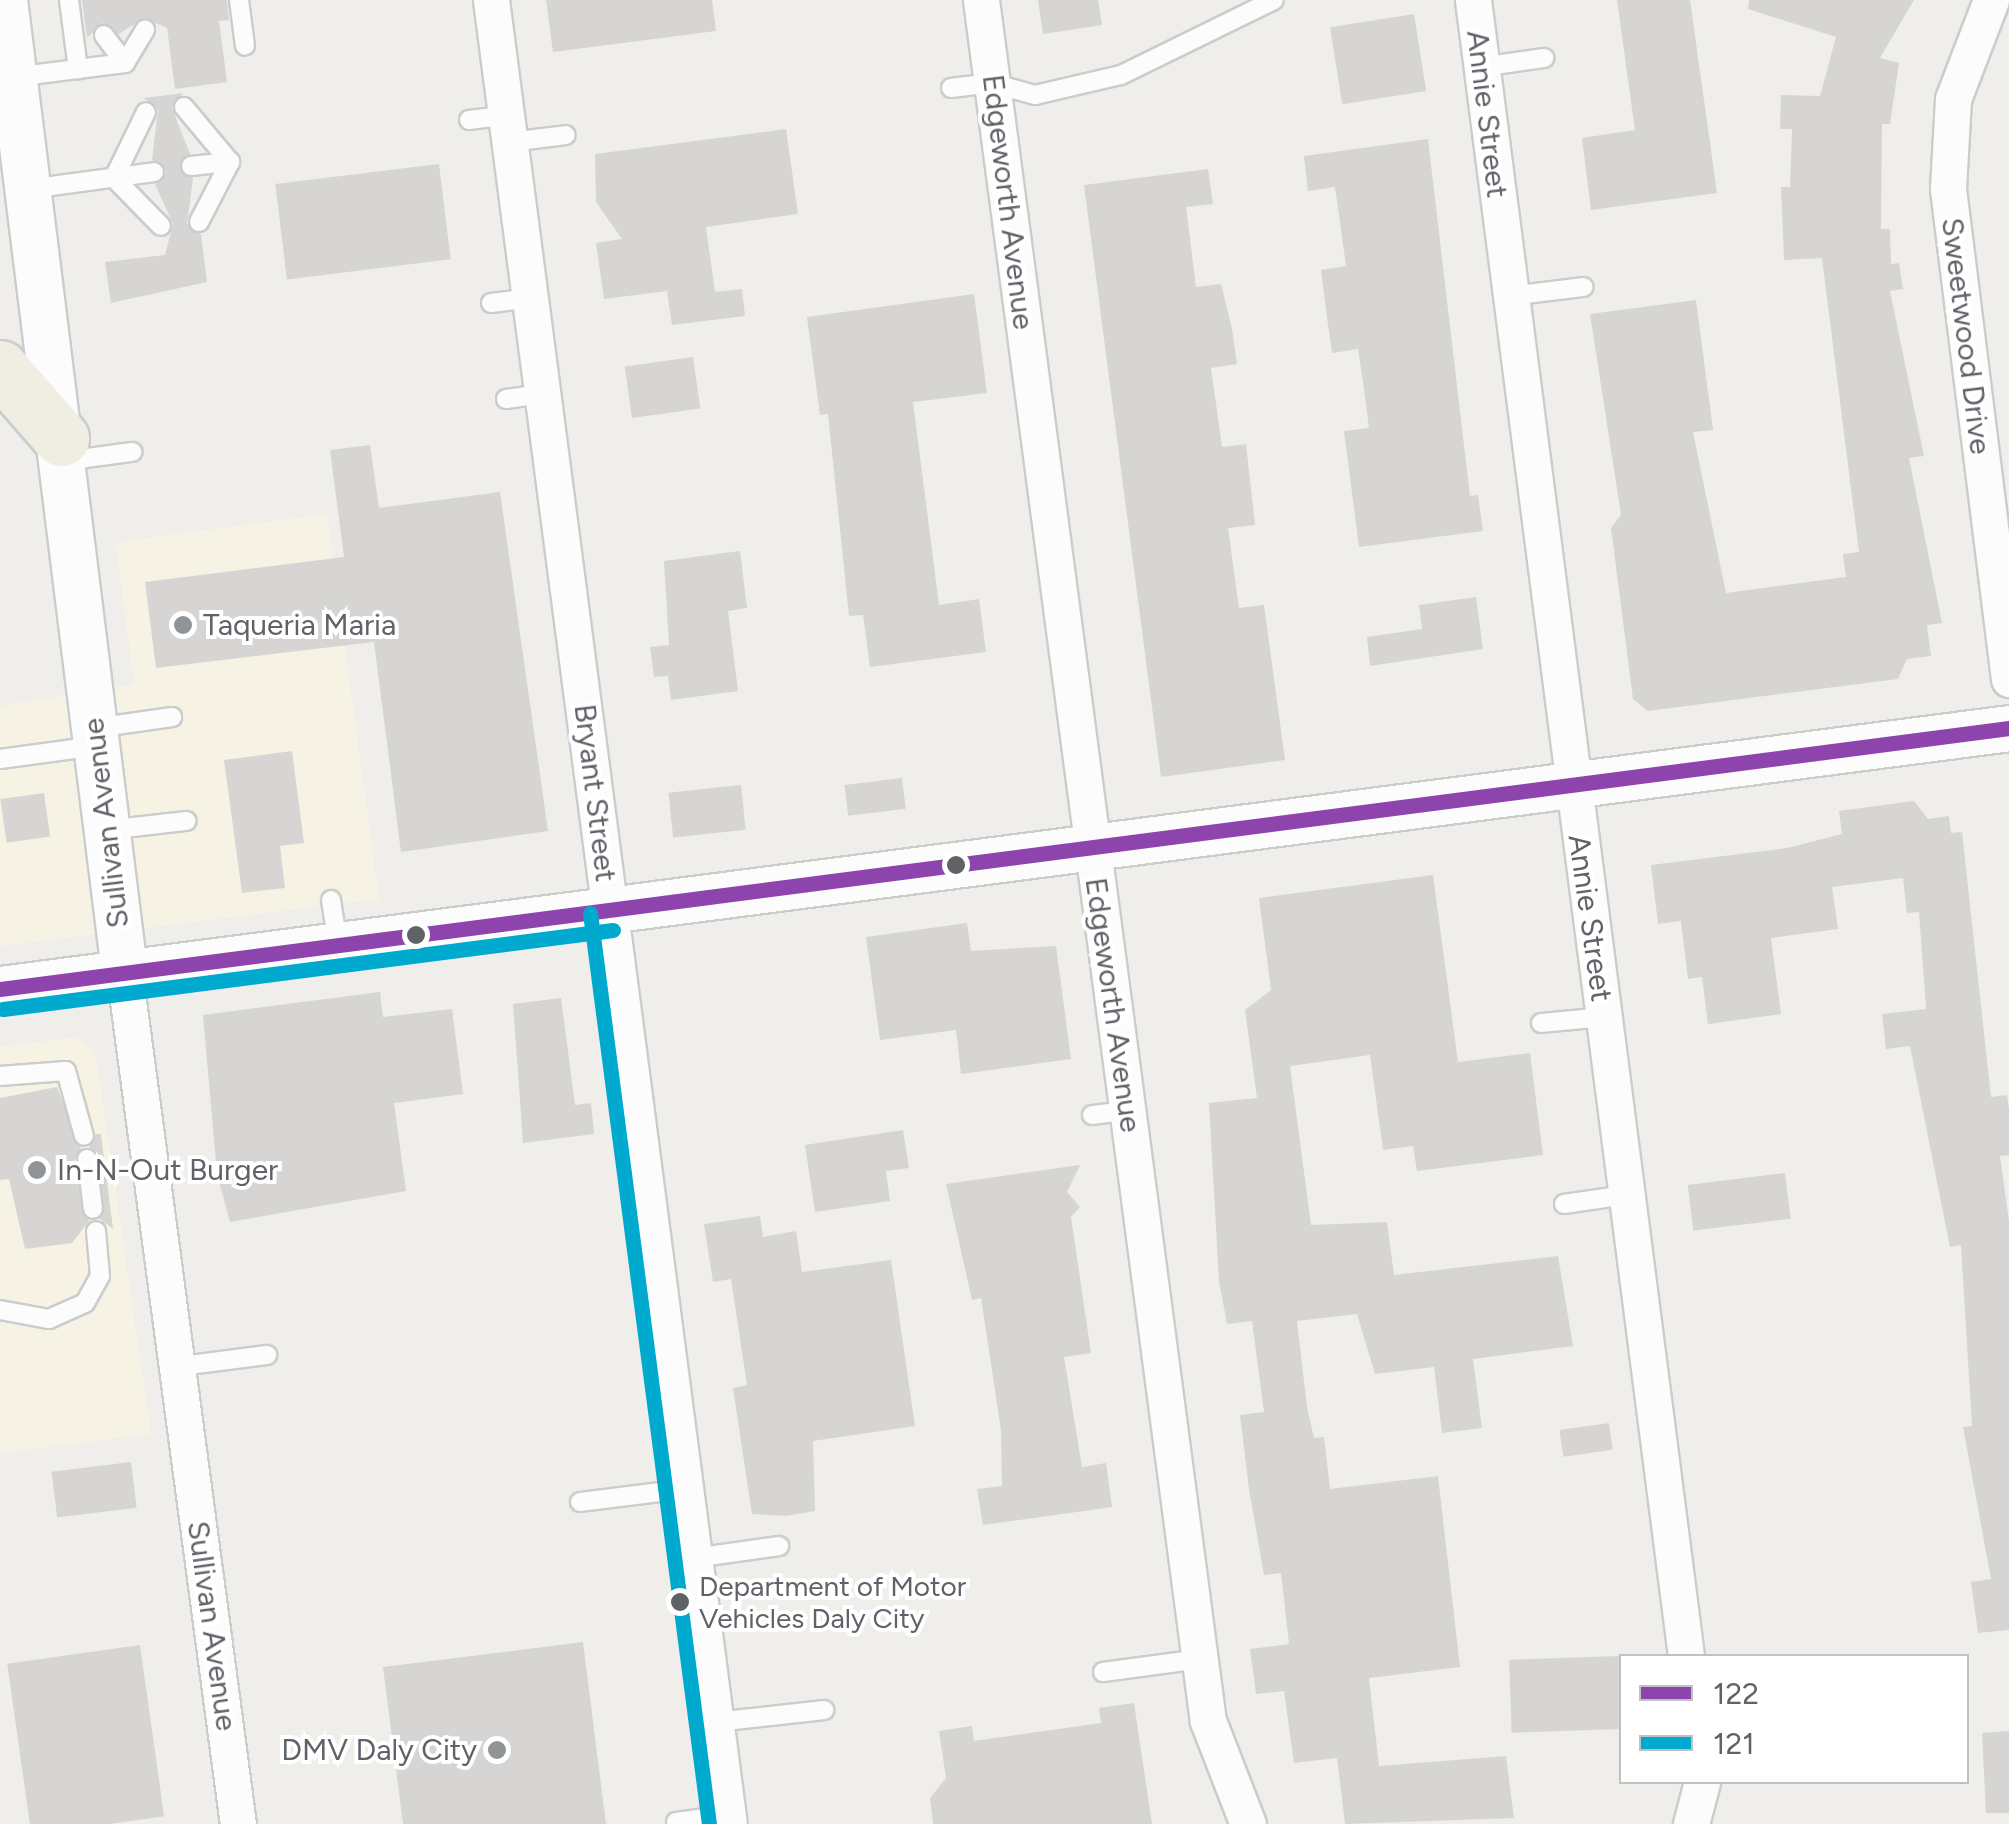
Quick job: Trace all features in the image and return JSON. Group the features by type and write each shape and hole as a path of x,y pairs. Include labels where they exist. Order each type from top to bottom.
{"highway":[{"path":"0,368 63,450"}],"street":[{"name":"Sullivan Avenue","path":"4,0 63,450 173,1367 238,1824"},
{"name":"Bryant Street","path":"492,0 729,1819"},
{"name":"Edgeworth Avenue","path":"982,0 1200,1659 1219,1760 1248,1824"},
{"name":"Annie Street","path":"1473,0 1686,1654"},
{"name":"Sweetwood Drive","path":"1991,0 1953,99 1948,189 2009,679"},
{"path":"0,989 2009,728"},
{"path":"1692,1824 1702,1784"}],"lane":[{"path":"69,0 78,69"},
{"path":"239,0 245,46"},
{"path":"951,88 992,83 1035,95 1121,75 1274,0"},
{"path":"126,62 145,30"},
{"path":"104,36 126,62"},
{"path":"1481,67 1544,58"},
{"path":"14,78 126,62"},
{"path":"184,107 230,162"},
{"path":"114,178 146,112"},
{"path":"468,120 566,135"},
{"path":"188,132 230,162"},
{"path":"114,178 150,137"},
{"path":"191,166 230,162"},
{"path":"196,201 230,162"},
{"path":"199,222 230,162"},
{"path":"28,189 154,172"},
{"path":"114,178 158,206"},
{"path":"114,178 161,226"},
{"path":"1510,296 1584,287"},
{"path":"492,303 530,298"},
{"path":"506,400 543,394"},
{"path":"63,450 132,452"},
{"path":"0,760 172,717"},
{"path":"106,830 186,821"},
{"path":"331,900 338,944"},
{"path":"1541,1023 1603,1018"},
{"path":"0,1076 66,1071 84,1136"},
{"path":"1092,1115 1128,1111"},
{"path":"86,1158 93,1209"},
{"path":"1564,1204 1626,1196"},
{"path":"0,1310 49,1319 85,1303 100,1276 96,1231"},
{"path":"173,1367 267,1354"},
{"path":"580,1502 685,1489"},
{"path":"694,1558 779,1546"},
{"path":"1103,1672 1200,1659"},
{"path":"716,1722 824,1710"},
{"path":"676,1822 729,1819"}],"shaded area":[{"path":"327,514 379,899 0,946 0,706 134,684 116,542"},
{"path":"76,1037 95,1051 151,1434 0,1453 0,1047"}],"building":[{"path":"82,0 227,0 229,20 219,21 227,82 175,89 167,28 144,18 119,34 102,23 87,38"},
{"path":"546,0 712,0 716,31 553,52"},
{"path":"1038,0 1098,0 1102,25 1043,34"},
{"path":"1617,0 1690,0 1717,193 1591,210 1582,138 1635,130"},
{"path":"1749,0 1914,0 1880,58 1899,63 1890,124 1882,124 1881,229 1890,229 1891,264 1899,263 1903,289 1890,291 1924,456 1909,458 1942,623 1927,625 1931,656 1907,659 1898,679 1648,711 1633,699 1611,528 1621,515 1590,314 1696,300 1713,430 1693,432 1726,593 1846,577 1843,554 1859,552 1822,258 1784,260 1781,187 1790,187 1792,129 1780,129 1781,95 1820,96 1836,37 1748,9"},
{"path":"1414,14 1426,91 1342,104 1330,27"},
{"path":"183,93 172,108 190,154 179,168 193,178 187,224 201,234 207,282 111,303 105,262 165,255 173,224 155,184 166,171 152,160 158,110 144,98"},
{"path":"786,129 798,214 706,227 715,292 742,289 745,316 672,325 667,291 604,299 596,243 622,239 596,202 595,154"},
{"path":"1428,139 1470,496 1478,495 1483,531 1359,547 1344,431 1369,428 1364,389 1358,349 1332,353 1321,270 1346,266 1335,187 1308,191 1304,156"},
{"path":"439,164 451,259 287,279 275,184"},
{"path":"1208,169 1213,204 1186,207 1196,287 1221,284 1232,329 1237,364 1211,368 1222,447 1246,444 1255,525 1228,528 1239,608 1264,605 1285,760 1161,777 1084,185"},
{"path":"974,294 987,393 913,402 939,605 979,599 986,652 870,667 863,615 849,616 828,414 820,415 807,317"},
{"path":"693,357 700,408 632,418 625,367"},
{"path":"370,445 379,508 500,492 548,831 401,852 374,642 156,668 145,582 344,557 330,450"},
{"path":"740,551 747,608 728,611 738,691 671,700 668,676 654,677 650,647 669,645 664,561"},
{"path":"1476,597 1483,649 1370,666 1367,637 1422,629 1419,605"},
{"path":"292,751 304,843 280,846 285,888 242,893 224,760"},
{"path":"902,778 906,809 848,816 844,785"},
{"path":"741,785 746,830 673,837 668,793"},
{"path":"44,793 50,837 7,843 0,799"},
{"path":"1914,801 1928,819 1949,816 1951,833 1962,832 1991,1097 2007,1095 2009,1109 2009,1155 2000,1156 2009,1221 2009,1630 1978,1633 1971,1582 1991,1579 1963,1427 1972,1426 1961,1245 1950,1247 1910,1046 1886,1049 1882,1014 1926,1009 1919,912 1907,913 1903,878 1832,887 1838,929 1771,938 1781,1014 1708,1024 1702,977 1688,979 1681,921 1658,924 1651,865 1787,848 1842,834 1839,811"},
{"path":"1433,875 1458,1062 1530,1053 1543,1155 1417,1171 1413,1146 1383,1150 1370,1055 1290,1066 1311,1225 1387,1222 1394,1275 1558,1256 1573,1346 1473,1359 1482,1428 1442,1433 1434,1367 1375,1374 1357,1314 1297,1321 1307,1407 1314,1438 1324,1437 1330,1489 1438,1476 1460,1667 1369,1678 1379,1766 1506,1756 1514,1818 1345,1824 1337,1758 1294,1763 1284,1691 1256,1694 1250,1649 1289,1644 1281,1573 1264,1575 1249,1489 1240,1415 1264,1412 1252,1321 1227,1324 1219,1281 1209,1103 1257,1098 1245,1010 1271,990 1259,898"},
{"path":"967,923 971,951 1056,946 1071,1059 961,1074 956,1030 880,1040 866,937"},
{"path":"380,992 383,1017 452,1009 463,1094 394,1103 406,1191 230,1222 217,1174 203,1015"},
{"path":"561,998 575,1105 591,1103 594,1134 523,1143 513,1004"},
{"name":"In-N-Out Burger","path":"57,1087 81,1148 75,1160 89,1221 72,1243 25,1249 9,1179 0,1180 0,1098"},
{"path":"903,1130 909,1168 886,1171 890,1201 815,1212 805,1145"},
{"path":"96,1134 101,1134 113,1229 100,1219 99,1158 89,1147"},
{"path":"1080,1165 1067,1192 1080,1207 1071,1217 1091,1353 1064,1357 1082,1467 1106,1463 1112,1507 983,1525 977,1489 1002,1486 1001,1430 981,1298 972,1300 946,1184"},
{"path":"1785,1173 1791,1219 1693,1231 1688,1185"},
{"path":"760,1216 763,1237 796,1231 802,1272 891,1260 915,1426 813,1441 815,1511 786,1516 752,1514 733,1388 747,1385 731,1279 713,1282 704,1224"},
{"path":"1609,1423 1613,1450 1563,1457 1559,1430"},
{"path":"131,1462 137,1508 57,1517 52,1472"},
{"path":"583,1642 606,1824 403,1824 383,1667"},
{"path":"140,1645 164,1816 109,1824 30,1824 7,1664"},
{"path":"1619,1656 1619,1729 1512,1733 1509,1660"},
{"path":"1134,1703 1152,1824 933,1824 930,1798 946,1778 939,1731 972,1726 974,1741 1101,1723 1099,1708"},
{"path":"2009,1731 2009,1813 1986,1813 1982,1733"}],"transit line":[{"name":"122","path":"0,989 2009,728"},
{"name":"121","path":"590,913 709,1824"},
{"name":"121","path":"3,1009 613,930"}],"place":[{"name":"Taqueria Maria","path":"183,625"},
{"name":"In-N-Out Burger","path":"37,1170"},
{"name":"Department of Motor Vehicles Daly City","path":"680,1602"},
{"name":"DMV Daly City","path":"497,1750"}]}
